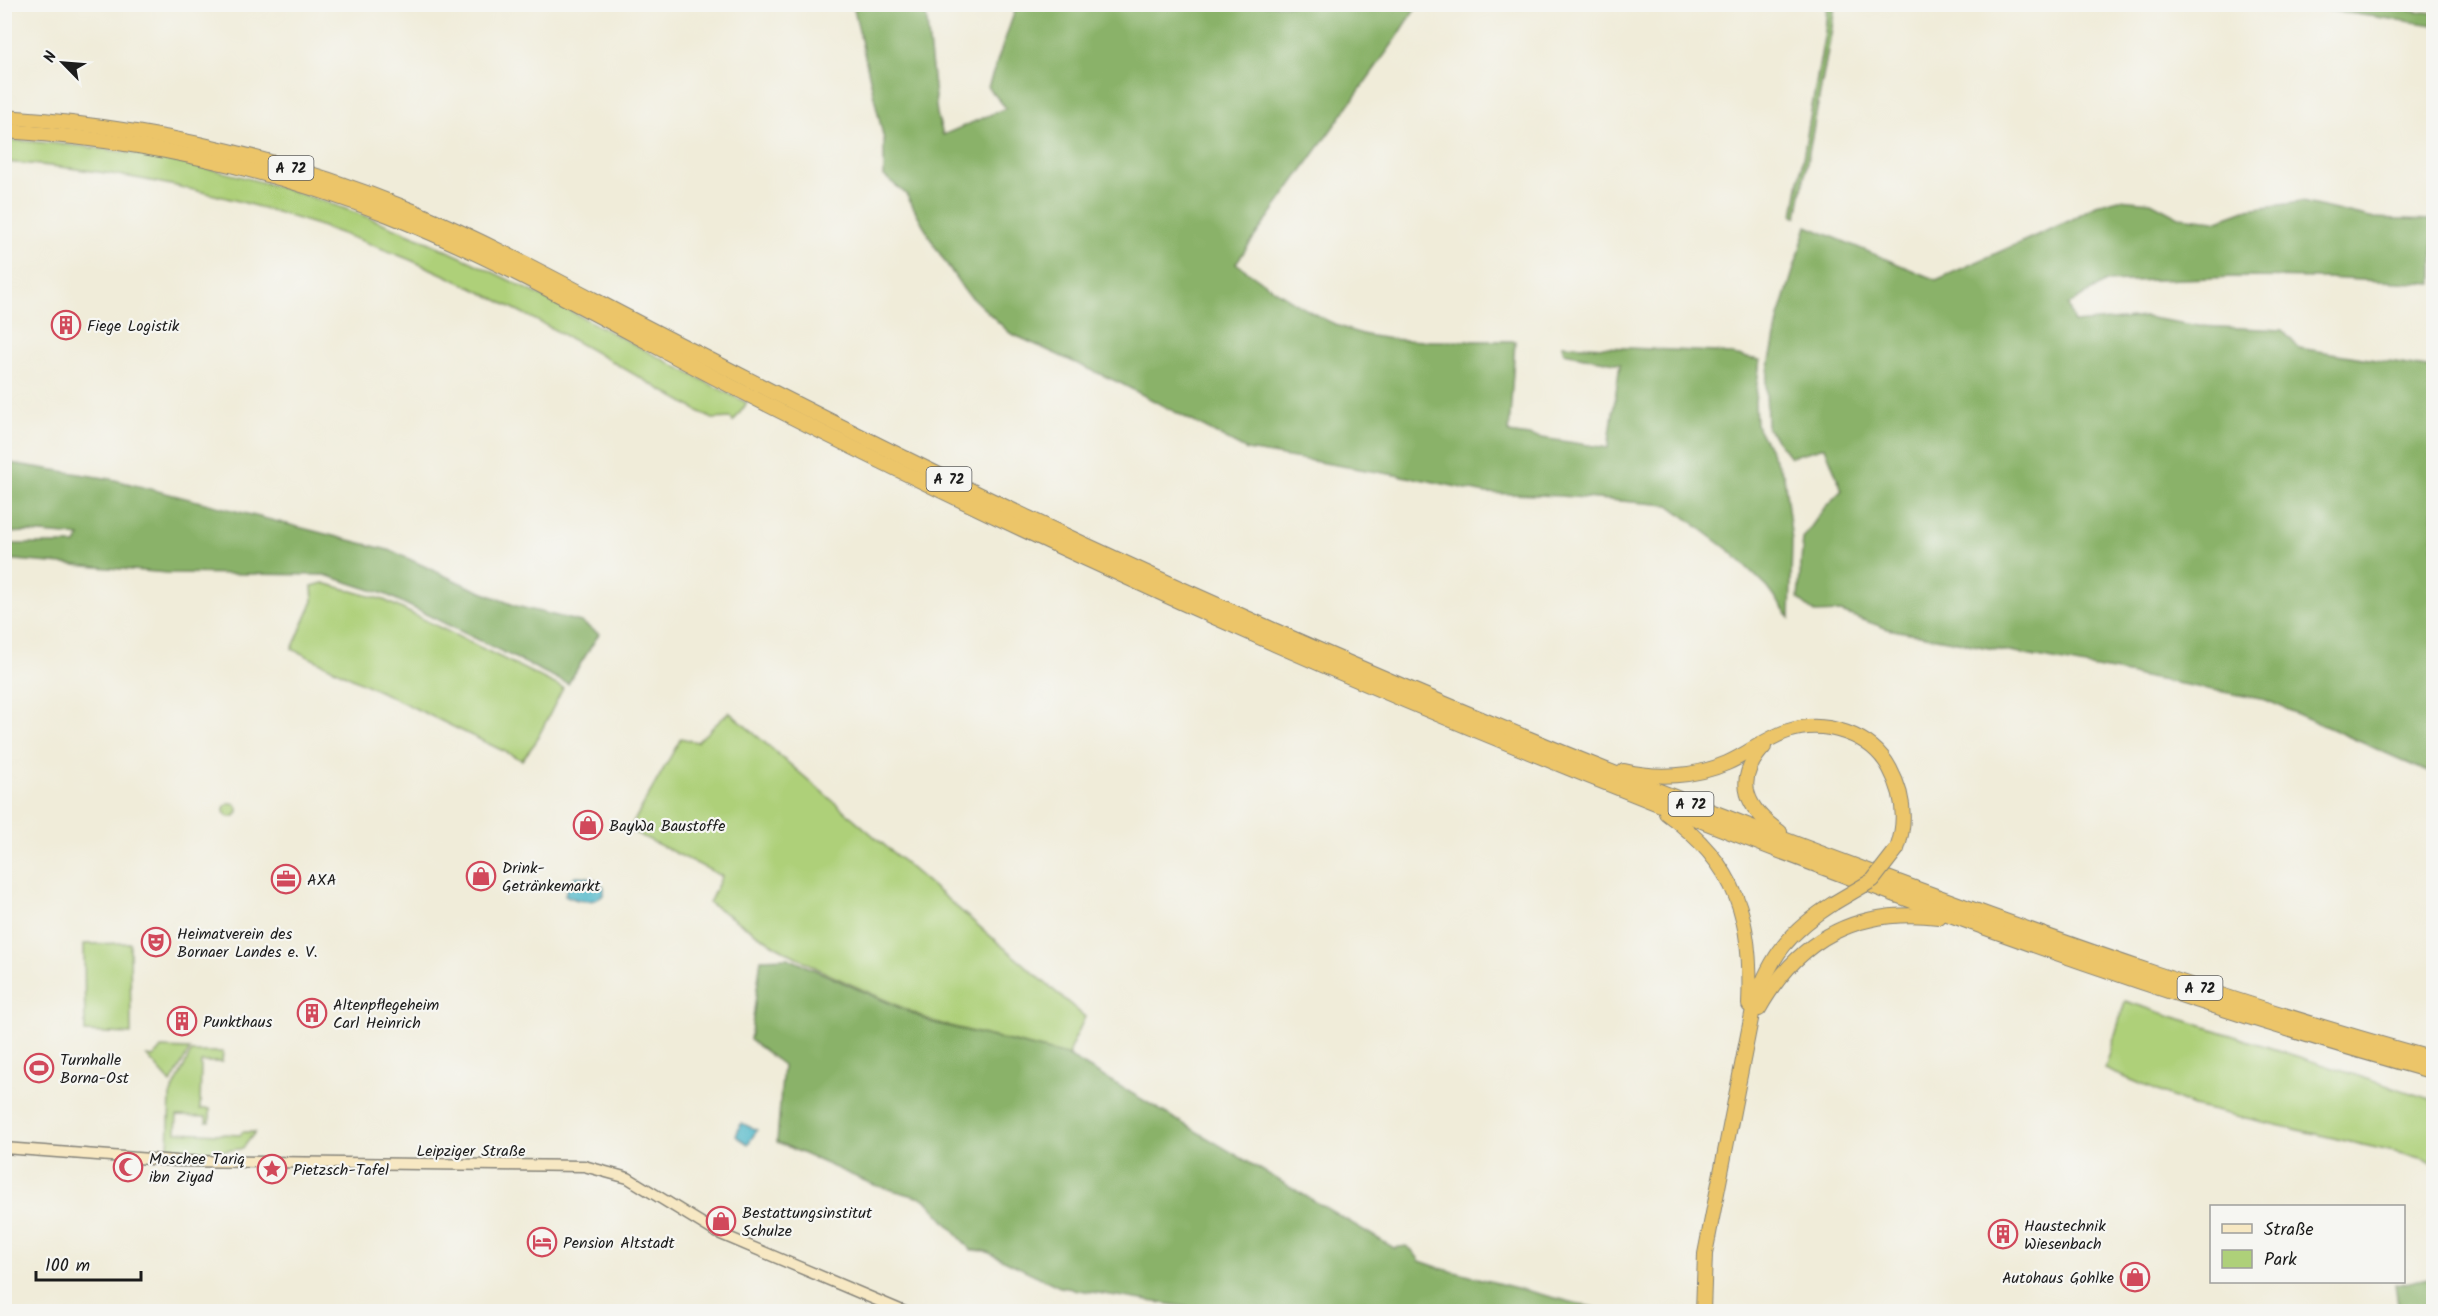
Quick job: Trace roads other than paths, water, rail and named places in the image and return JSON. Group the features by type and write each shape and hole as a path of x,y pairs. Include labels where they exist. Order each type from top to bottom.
{"highway":[{"name":"A 72","path":"4,117 125,130 194,143 314,175 415,212 500,251 841,427 1074,539 1302,642 1584,761 1799,845 2194,986 2343,1034 2433,1059"},
{"name":"A 72","path":"4,131 88,138 227,164 310,188 414,226 523,277 866,453 1079,556 1379,690 1650,802 1965,921 2187,998 2339,1046 2433,1072"},
{"path":"1584,761 1630,772 1678,776 1726,764 1788,730 1817,726 1843,731 1869,744 1887,762 1899,786 1904,811 1897,849 1873,880 1808,919 1781,946 1764,977 1747,1030"},
{"path":"1772,738 1751,764 1746,778 1748,795 1760,818 1799,845"},
{"path":"1650,802 1700,840 1727,876 1743,915 1751,962 1747,1030 1706,1254 1703,1311"},
{"path":"1747,1030 1769,991 1797,956 1816,941 1839,929 1865,920 1896,915 1920,915 1965,921"}],"street":[{"name":"Leipziger Straße","path":"4,1148 172,1161 584,1166 628,1178 716,1232 905,1311"}],"water":[{"path":"575,876 598,881 604,887 604,894 591,901 574,899 565,895 568,884"},
{"path":"741,1123 757,1130 748,1144 736,1136"}],"place":[{"name":"Fiege Logistik","path":"66,325"},
{"name":"BayWa Baustoffe","path":"588,825"},
{"name":"Drink- Getränkemarkt","path":"481,876"},
{"name":"AXA","path":"286,879"},
{"name":"Heimatverein des Bornaer Landes e. V.","path":"156,942"},
{"name":"Altenpflegeheim Carl Heinrich","path":"312,1013"},
{"name":"Punkthaus","path":"182,1021"},
{"name":"Turnhalle Borna-Ost","path":"39,1068"},
{"name":"Moschee Tariq ibn Ziyad","path":"128,1167"},
{"name":"Pietzsch-Tafel","path":"272,1169"},
{"name":"Bestattungsinstitut Schulze","path":"721,1221"},
{"name":"Haustechnik Wiesenbach","path":"2003,1234"},
{"name":"Pension Altstadt","path":"542,1242"},
{"name":"Autohaus Gohlke","path":"2135,1277"}]}
